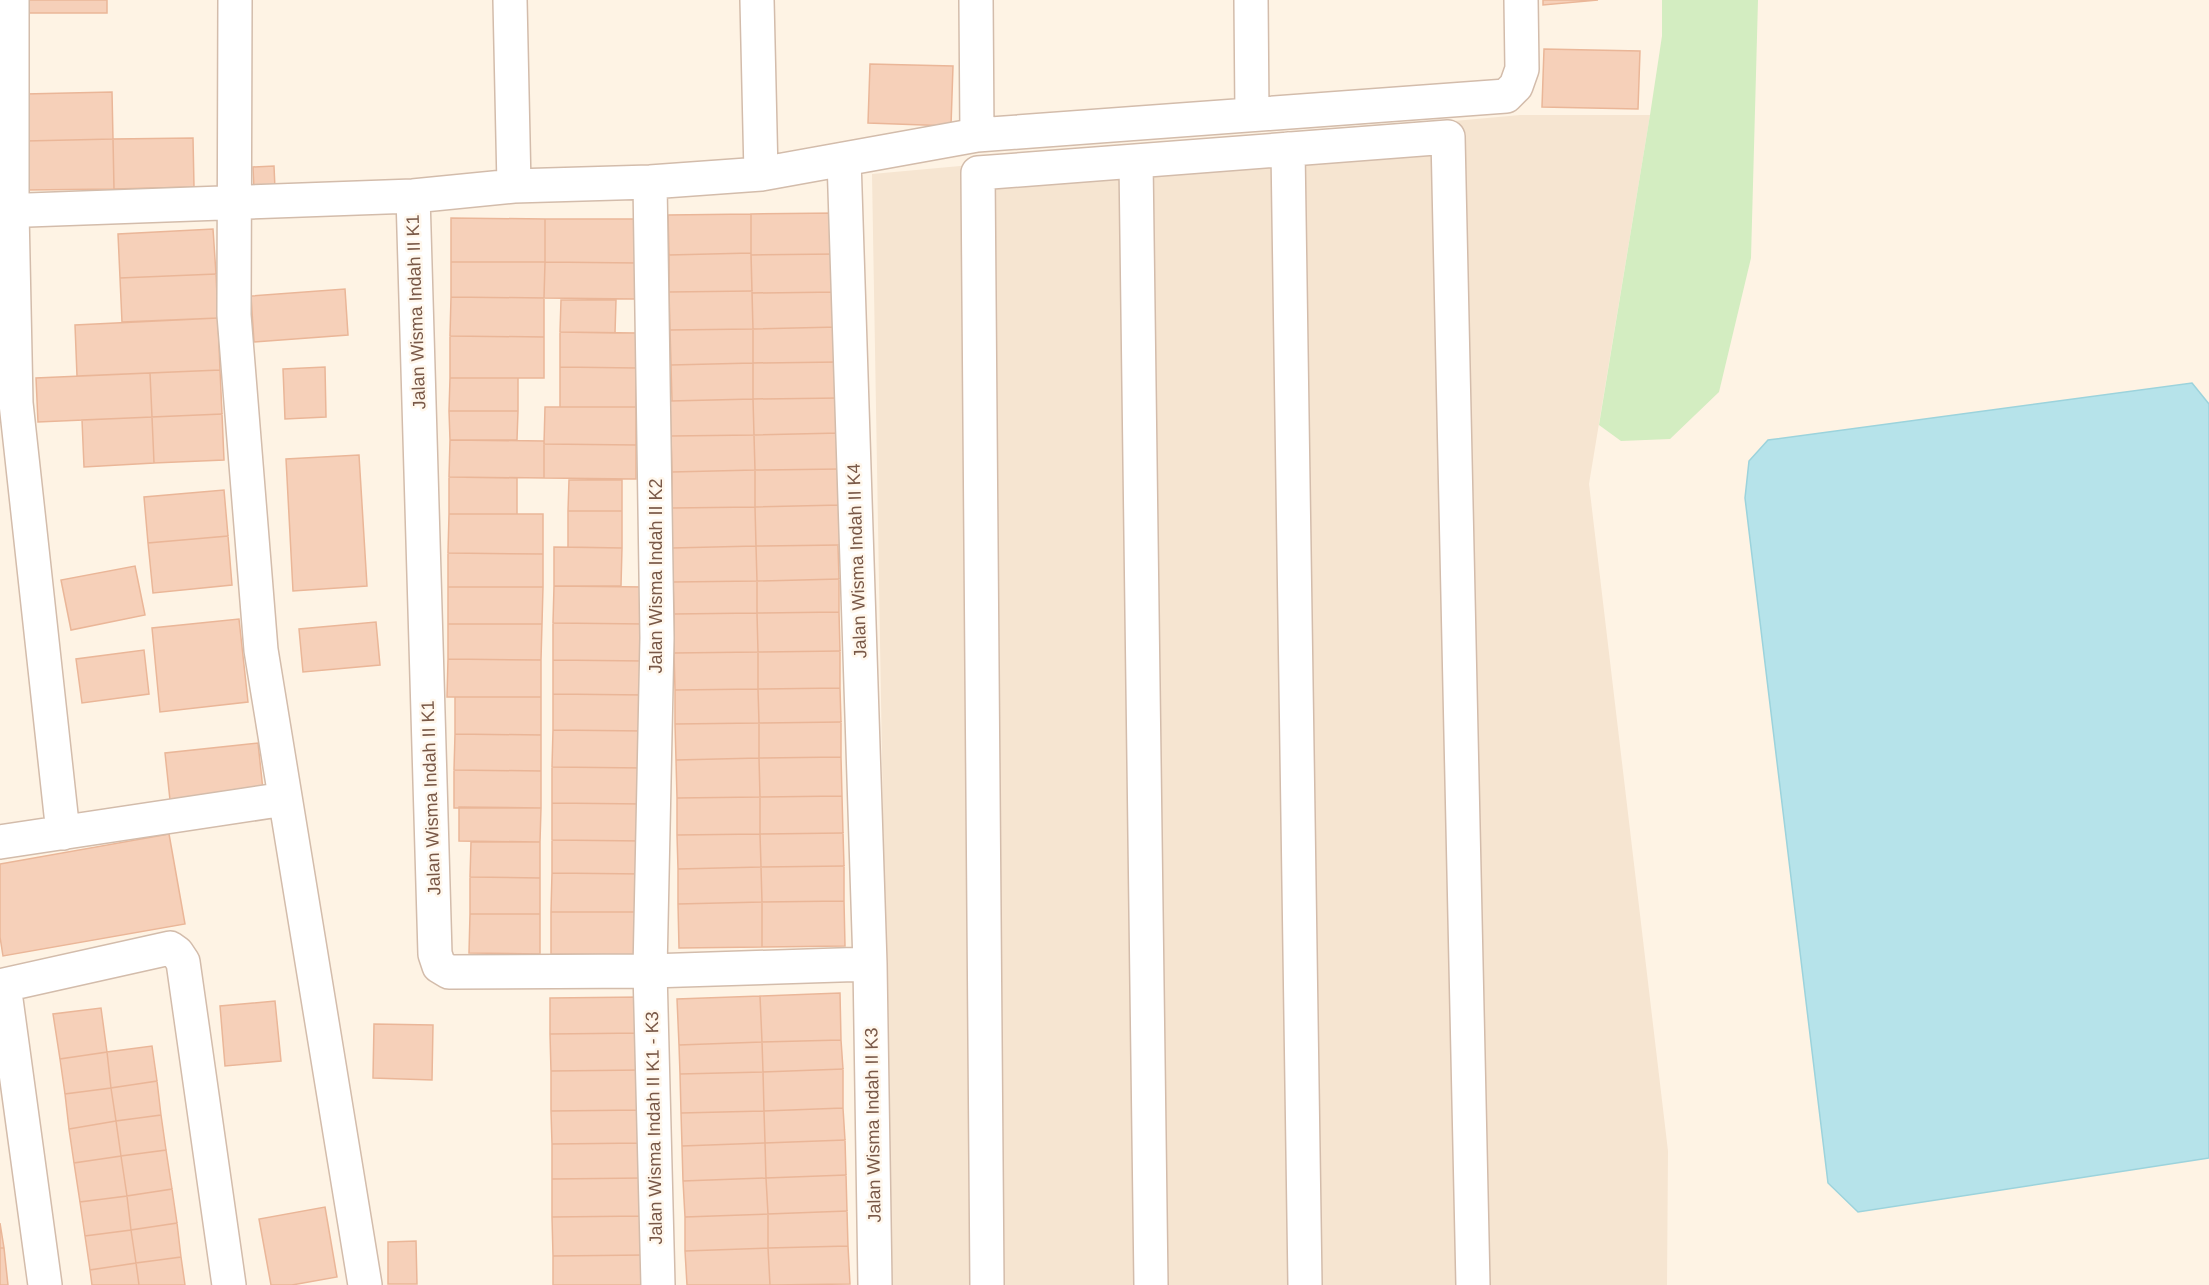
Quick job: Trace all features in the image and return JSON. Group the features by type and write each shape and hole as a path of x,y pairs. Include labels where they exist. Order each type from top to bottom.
{"street":[{"path":"12,0 6,211 16,403 63,833"},
{"path":"234,0 236,203 234,315 261,650 365,1285"},
{"path":"510,0 514,186"},
{"path":"757,0 761,174"},
{"path":"976,0 977,135"},
{"path":"1251,0 1252,114"},
{"path":"6,211 413,196 514,186 650,182 761,174 977,135 1506,96 1516,86 1522,69 1521,0"},
{"path":"987,1285 978,173 1448,138 1473,1285"},
{"path":"1288,149 1305,1285"},
{"name":"Jalan Wisma Indah II K4","path":"844,159 870,964"},
{"path":"1136,161 1151,1285"},
{"name":"Jalan Wisma Indah II K2","path":"650,182 657,638 650,971"},
{"name":"Jalan Wisma Indah II K1","path":"413,196 435,954 439,966 449,972 650,971 870,964"},
{"path":"0,842 285,799"},
{"path":"45,1285 2,985 170,948 183,962 229,1285"},
{"name":"Jalan Wisma Indah II K3","path":"870,964 875,1285"},
{"name":"Jalan Wisma Indah II K1 - K3","path":"650,971 658,1285"}],"shaded area":[{"path":"1520,115 1650,115 1589,484 1668,1151 1667,1285 891,1285 872,174"}],"green space":[{"path":"1662,0 1758,0 1751,258 1719,392 1670,439 1621,441 1599,425 1662,36"}],"water":[{"path":"2192,383 2209,404 2209,1158 1858,1212 1828,1183 1745,498 1749,461 1768,440"}],"building":[{"path":"28,0 107,0 107,13 28,13"},
{"path":"1543,0 1598,0 1543,5"},
{"path":"1544,49 1640,51 1638,109 1542,107"},
{"path":"870,64 953,66 951,126 868,123"},
{"path":"112,92 113,139 26,141 25,94"},
{"path":"193,138 194,187 114,189 113,139"},
{"path":"113,139 114,189 27,190 26,141"},
{"path":"274,166 275,189 254,190 253,167"},
{"path":"837,213 838,254 751,255 751,214"},
{"path":"751,214 751,253 669,255 668,215"},
{"path":"451,218 545,219 545,262 451,262"},
{"path":"545,219 638,219 637,263 545,262"},
{"path":"213,229 216,274 120,278 118,234"},
{"path":"751,253 752,291 669,292 669,255"},
{"path":"838,254 838,292 752,293 751,255"},
{"path":"451,262 545,262 544,298 451,297"},
{"path":"545,262 637,263 637,299 544,298"},
{"path":"216,274 218,318 122,322 120,278"},
{"path":"345,289 348,335 254,342 251,296"},
{"path":"752,291 753,329 670,330 669,292"},
{"path":"838,292 838,327 753,329 752,293"},
{"path":"451,297 544,298 544,337 450,336"},
{"path":"561,300 616,300 615,333 560,332"},
{"path":"218,318 220,370 77,376 75,325"},
{"path":"838,327 839,362 753,363 753,329"},
{"path":"753,329 753,363 671,365 670,330"},
{"path":"560,332 637,333 636,368 560,367"},
{"path":"450,336 544,337 544,378 450,378"},
{"path":"839,362 840,398 753,399 753,363"},
{"path":"753,363 753,399 672,401 671,365"},
{"path":"325,367 326,417 285,419 283,369"},
{"path":"560,367 636,368 636,407 560,407"},
{"path":"220,370 222,414 152,417 150,373"},
{"path":"150,373 152,417 38,422 36,378"},
{"path":"450,378 518,378 518,411 449,411"},
{"path":"840,398 840,433 754,435 753,399"},
{"path":"753,399 754,435 671,436 670,401"},
{"path":"545,407 636,407 636,445 544,444"},
{"path":"449,411 518,411 517,440 450,440"},
{"path":"222,414 224,460 154,463 152,417"},
{"path":"152,417 154,463 84,467 82,420"},
{"path":"840,433 841,469 755,470 754,435"},
{"path":"754,435 755,470 672,472 671,436"},
{"path":"450,440 544,441 544,478 449,477"},
{"path":"544,444 636,445 636,479 544,478"},
{"path":"359,455 367,586 293,591 286,459"},
{"path":"841,469 841,505 755,507 755,470"},
{"path":"755,470 755,507 672,508 672,472"},
{"path":"449,477 517,478 517,514 449,514"},
{"path":"569,480 622,480 622,511 568,511"},
{"path":"224,490 228,536 148,543 144,497"},
{"path":"841,505 842,545 756,546 755,507"},
{"path":"755,507 756,546 672,548 672,508"},
{"path":"568,511 622,511 622,548 568,547"},
{"path":"449,514 543,514 543,554 448,553"},
{"path":"228,536 232,585 153,593 148,543"},
{"path":"838,545 839,579 757,581 756,546"},
{"path":"756,546 757,581 673,582 672,548"},
{"path":"554,547 622,548 621,586 554,586"},
{"path":"448,553 543,554 543,587 448,587"},
{"path":"135,566 145,615 71,630 61,580"},
{"path":"839,579 839,612 757,613 757,581"},
{"path":"757,581 757,613 674,614 673,582"},
{"path":"554,586 645,587 645,624 553,623"},
{"path":"448,587 543,587 542,624 448,624"},
{"path":"839,612 840,651 758,652 757,613"},
{"path":"757,613 758,652 674,653 674,614"},
{"path":"239,619 248,702 160,712 152,628"},
{"path":"376,622 380,665 303,672 299,629"},
{"path":"553,623 645,624 644,661 553,660"},
{"path":"448,624 542,624 541,660 448,659"},
{"path":"144,650 149,694 82,703 76,659"},
{"path":"840,651 840,688 758,689 758,652"},
{"path":"758,652 758,689 675,690 674,653"},
{"path":"448,659 541,660 541,697 447,697"},
{"path":"553,660 644,661 645,695 553,694"},
{"path":"840,688 841,722 759,723 758,689"},
{"path":"758,689 759,723 675,724 675,690"},
{"path":"553,694 645,695 644,731 553,730"},
{"path":"455,697 541,697 541,735 455,734"},
{"path":"841,722 841,757 759,758 759,723"},
{"path":"759,723 759,758 676,760 675,724"},
{"path":"553,730 644,731 644,768 552,767"},
{"path":"455,734 541,735 541,771 454,770"},
{"path":"258,743 263,790 170,800 165,753"},
{"path":"841,757 842,796 760,797 759,758"},
{"path":"759,758 760,797 677,798 676,760"},
{"path":"552,767 644,768 643,804 552,803"},
{"path":"454,770 541,771 541,808 454,808"},
{"path":"842,796 843,833 760,834 760,797"},
{"path":"760,797 760,834 677,835 677,798"},
{"path":"552,803 643,804 643,841 552,840"},
{"path":"459,807 541,808 540,842 459,841"},
{"path":"843,833 844,866 761,867 760,834"},
{"path":"169,834 185,924 3,956 0,937 0,864"},
{"path":"760,834 761,867 678,869 677,835"},
{"path":"552,840 643,841 643,874 552,873"},
{"path":"471,842 540,842 540,878 470,877"},
{"path":"844,866 844,901 762,902 761,867"},
{"path":"761,867 762,902 678,904 678,869"},
{"path":"552,873 643,874 643,912 551,912"},
{"path":"470,877 540,878 540,914 470,914"},
{"path":"844,901 845,946 762,947 762,902"},
{"path":"762,902 762,947 679,948 678,904"},
{"path":"551,912 643,912 643,955 551,954"},
{"path":"470,914 540,914 540,954 469,953"},
{"path":"840,993 841,1040 762,1042 760,996"},
{"path":"760,996 762,1042 679,1045 677,999"},
{"path":"642,997 642,1033 550,1034 550,998"},
{"path":"275,1001 281,1061 225,1066 220,1006"},
{"path":"101,1008 107,1052 60,1059 53,1014"},
{"path":"374,1024 433,1025 432,1080 373,1078"},
{"path":"642,1033 643,1070 551,1071 550,1034"},
{"path":"841,1040 843,1069 763,1072 762,1042"},
{"path":"762,1042 763,1072 680,1074 679,1045"},
{"path":"152,1046 157,1081 111,1088 107,1052"},
{"path":"107,1052 111,1088 65,1094 60,1059"},
{"path":"843,1069 843,1108 764,1111 763,1072"},
{"path":"643,1070 643,1110 551,1111 551,1071"},
{"path":"763,1072 764,1111 681,1113 680,1074"},
{"path":"157,1081 161,1115 116,1121 111,1088"},
{"path":"111,1088 116,1121 69,1129 65,1094"},
{"path":"843,1108 845,1140 765,1143 764,1111"},
{"path":"643,1110 643,1143 552,1144 551,1111"},
{"path":"764,1111 765,1143 682,1146 681,1113"},
{"path":"161,1115 166,1150 121,1156 116,1121"},
{"path":"116,1121 121,1156 74,1163 69,1129"},
{"path":"845,1140 846,1175 766,1178 765,1143"},
{"path":"643,1143 644,1178 552,1179 552,1144"},
{"path":"765,1143 766,1178 683,1181 682,1146"},
{"path":"166,1150 172,1189 127,1196 121,1156"},
{"path":"121,1156 127,1196 80,1202 74,1163"},
{"path":"846,1175 847,1211 768,1214 766,1178"},
{"path":"644,1178 644,1216 552,1217 552,1179"},
{"path":"766,1178 768,1214 685,1217 683,1181"},
{"path":"172,1189 177,1223 131,1230 127,1196"},
{"path":"127,1196 131,1230 85,1236 80,1202"},
{"path":"325,1207 337,1277 292,1285 271,1285 259,1219"},
{"path":"847,1211 848,1246 768,1248 768,1214"},
{"path":"768,1214 768,1248 685,1251 685,1217"},
{"path":"644,1216 645,1255 553,1256 552,1217"},
{"path":"0,1223 4,1248 0,1248"},
{"path":"177,1223 181,1257 136,1263 131,1230"},
{"path":"131,1230 136,1263 90,1270 85,1236"},
{"path":"416,1241 417,1284 388,1284 388,1242"},
{"path":"848,1246 850,1284 770,1285 768,1248"},
{"path":"0,1248 4,1248 8,1285 0,1285"},
{"path":"768,1248 770,1285 687,1285 685,1251"},
{"path":"645,1255 645,1285 553,1285 553,1256"},
{"path":"181,1257 185,1285 139,1285 136,1263"},
{"path":"136,1263 139,1285 92,1285 90,1270"}]}
